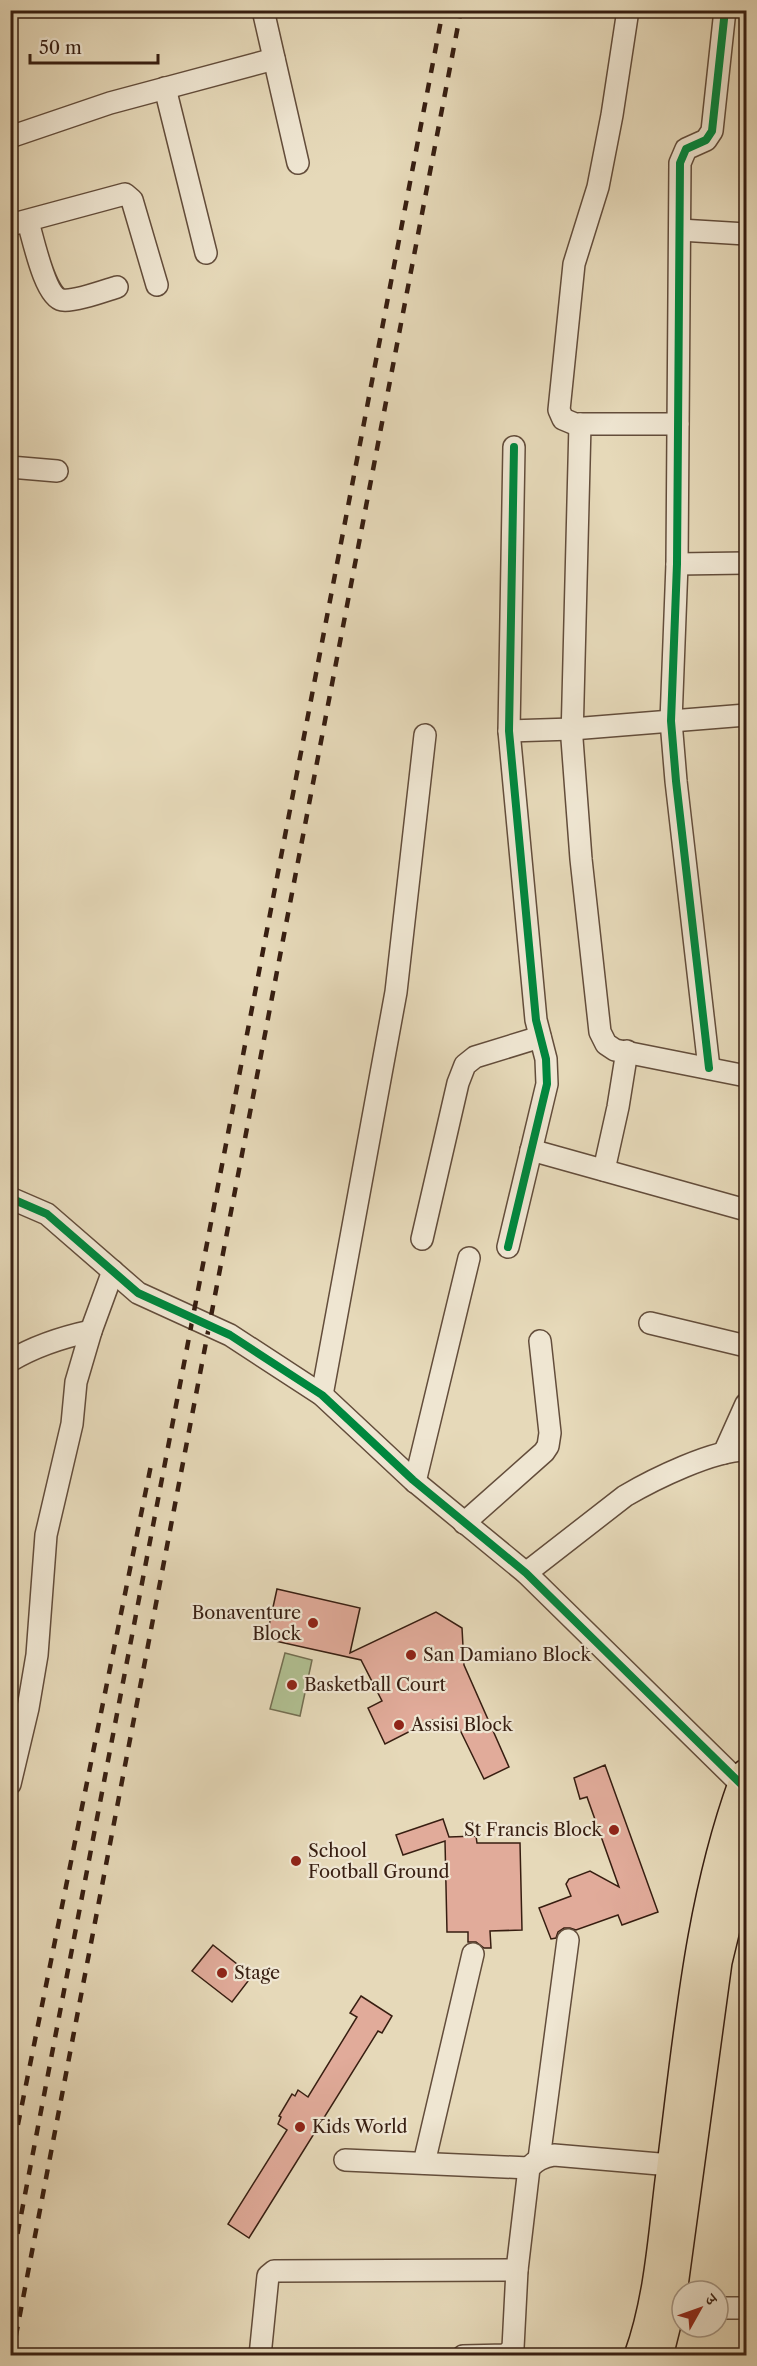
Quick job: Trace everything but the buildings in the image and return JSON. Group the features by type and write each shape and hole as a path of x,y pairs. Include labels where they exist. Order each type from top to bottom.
{"main road":[{"path":"638,2355 644,2338 656,2280 701,1943 723,1844 745,1782"},
{"path":"680,2279 718,1962 747,1846"},
{"path":"659,2355 670,2326"}],"street":[{"path":"263,10 298,163"},
{"path":"628,10 612,116 598,187 577,248 568,312 559,410 563,419 580,424 678,424"},
{"path":"709,1068 671,721 677,564 681,157 689,146 706,140 712,131 725,10"},
{"path":"10,137 110,103 274,59"},
{"path":"165,88 206,253"},
{"path":"117,287 67,300 56,298 48,287 19,223 121,194 130,196 157,285"},
{"path":"680,230 747,234"},
{"path":"580,424 572,729 576,801 600,1032 610,1048 747,1076"},
{"path":"508,1247 547,1084 546,1059 536,1020 509,731 514,447"},
{"path":"10,467 57,471"},
{"path":"677,564 747,563"},
{"path":"509,731 572,729 747,715"},
{"path":"322,1395 396,992 425,735"},
{"path":"422,1239 465,1065 481,1054 540,1037"},
{"path":"604,1170 627,1052"},
{"path":"531,1150 747,1210"},
{"path":"10,1198 47,1214 138,1293 230,1335 322,1395 415,1482 526,1573 745,1782"},
{"path":"415,1482 469,1258"},
{"path":"10,1784 28,1708 37,1654 46,1535 72,1424 76,1382 112,1271"},
{"path":"650,1323 747,1346"},
{"path":"10,1361 28,1351 71,1335 91,1331"},
{"path":"464,1523 538,1459 548,1446 550,1433 540,1341"},
{"path":"724,1453 747,1404"},
{"path":"526,1573 634,1491 701,1461 724,1453 747,1450"},
{"path":"463,2355 506,2355 513,2348 517,2270 568,1940"},
{"path":"424,2163 473,1954"},
{"path":"345,2160 534,2163 554,2155 671,2165"},
{"path":"262,2355 268,2276 274,2271 517,2270"},
{"path":"730,2308 747,2308"}],"green space":[{"name":"Basketball Court","path":"285,1653 312,1660 300,1716 270,1709"}],"railway":[{"path":"10,2273 443,10"},
{"path":"12,2356 461,10"},
{"path":"10,2164 151,1465"}],"cycle path":[{"path":"709,1068 671,721 677,564 680,163 686,149 706,140 712,131 725,10"},
{"path":"508,1247 547,1084 546,1059 536,1020 509,731 514,447"},
{"path":"10,1198 47,1214 138,1293 230,1335 322,1395 413,1480 526,1573 746,1789"}],"place":[{"name":"Bonaventure Block","path":"313,1623"},
{"name":"San Damiano Block","path":"411,1655"},
{"name":"Basketball Court","path":"292,1685"},
{"name":"Assisi Block","path":"399,1725"},
{"name":"St Francis Block","path":"614,1830"},
{"name":"School Football Ground","path":"296,1861"},
{"name":"Stage","path":"222,1973"},
{"name":"Kids World","path":"300,2127"}]}
